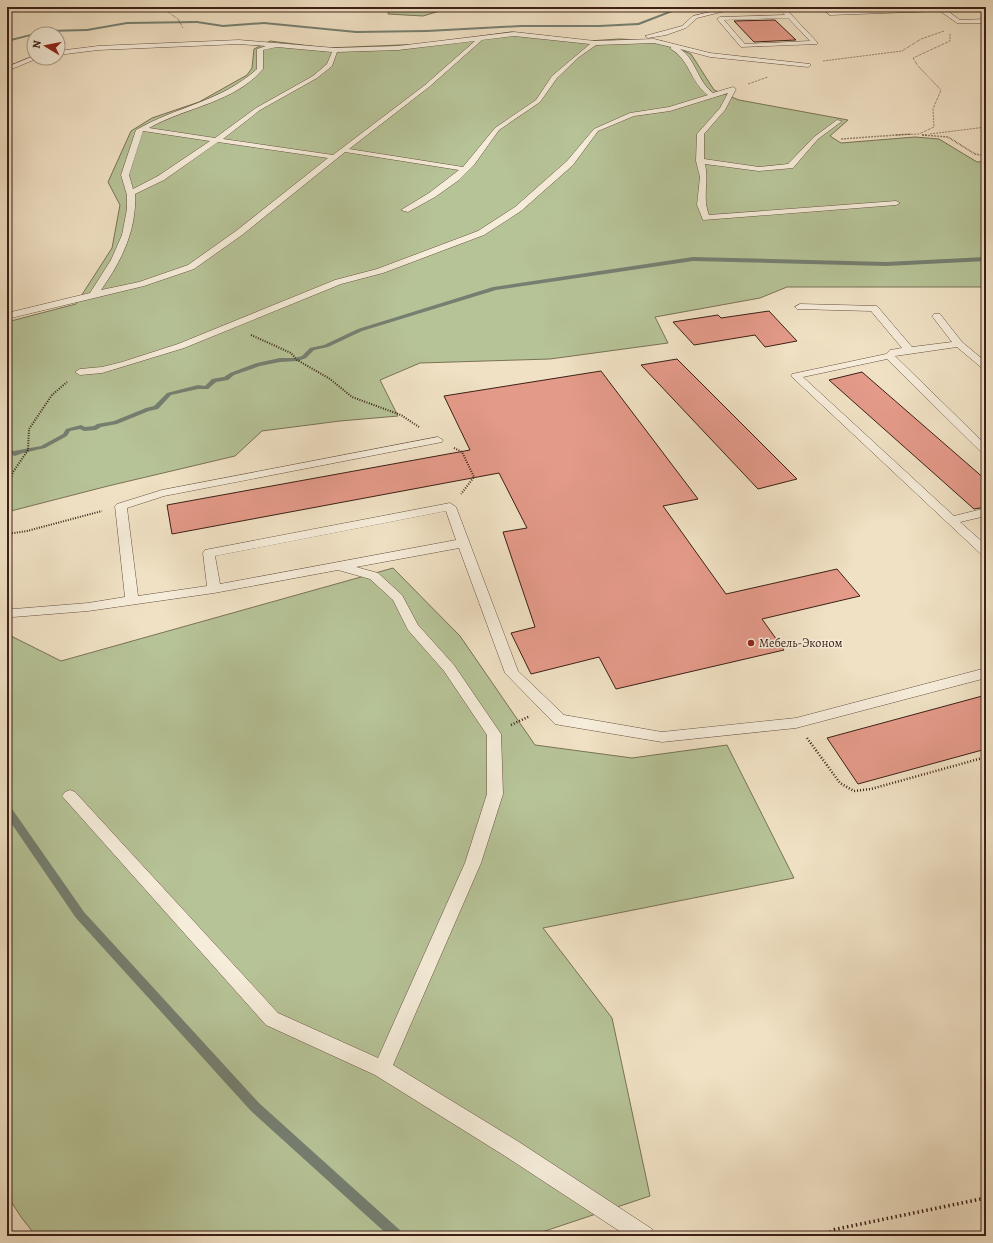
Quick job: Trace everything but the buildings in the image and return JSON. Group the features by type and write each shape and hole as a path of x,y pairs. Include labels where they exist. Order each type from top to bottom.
{"lane":[{"path":"620,41 635,37 664,34 684,27 695,17 738,7"},
{"path":"781,7 790,16 815,43 743,46 720,19 790,16"},
{"path":"824,7 830,13 940,8 959,22 986,21"},
{"path":"980,7 986,11"},
{"path":"66,52 98,48 239,42 335,50 398,48 451,43 514,34 552,37 595,43 654,41 710,55 808,65"},
{"path":"7,316 141,284 191,267 239,233 334,157 427,86 473,47 480,39"},
{"path":"654,41 681,52 688,59 703,88 712,96"},
{"path":"405,210 432,195 465,168 497,130 538,101 554,77 577,56 595,43"},
{"path":"94,294 110,272 121,248 128,225 131,193 125,182 130,165 135,136 141,129 158,120 199,106 229,92 256,74 260,68 260,49 278,45"},
{"path":"131,193 150,184 216,140 258,109 315,78 330,65 335,50"},
{"path":"7,69 26,61"},
{"path":"80,372 102,370 181,346 338,282 380,271 481,233 518,209 553,180 570,163 596,130 632,114 670,108 732,89"},
{"path":"732,89 723,109 700,134 700,161 704,177 701,205 706,218 896,203"},
{"path":"700,161 759,169 783,168 790,166 816,138 839,121"},
{"path":"141,129 334,157"},
{"path":"343,150 465,168"},
{"path":"800,307 874,308 909,350"},
{"path":"936,316 959,344 986,367"},
{"path":"959,344 893,352 889,356 796,376 986,552"},
{"path":"889,356 986,451"},
{"path":"132,600 121,506 162,493 438,440"},
{"path":"214,589 209,553 450,507 512,673 560,720 662,737 796,723 986,673"},
{"path":"952,520 986,512"},
{"path":"7,611 13,613 88,607 214,589 463,543"},
{"path":"338,566 374,576 398,598 413,627 449,668 494,734 495,794 473,863 382,1069"},
{"path":"70,796 272,1019 382,1069 512,1149 645,1236"}],"path":[{"path":"161,7 178,19 182,25"},
{"path":"808,65 902,51 921,39 947,30"},
{"path":"919,134 931,131 934,126 933,110 940,90 918,66 913,58 950,42 950,33 956,31"},
{"path":"732,89 774,75"},
{"path":"816,138 843,139 919,134 986,127"},
{"path":"919,134 948,137 975,154 986,156"},
{"path":"234,325 243,332 291,352 296,359 330,379 352,397 367,404 401,415"},
{"path":"7,488 13,472 28,450 29,429 52,395 80,372"},
{"path":"438,440 462,452 474,477 450,507"},
{"path":"7,534 27,531 121,506"},
{"path":"494,734 533,715 552,711"},
{"path":"796,723 840,784 854,791 871,789 986,758"},
{"path":"828,1236 832,1230 981,1199 986,1192"}],"green space":[{"path":"385,7 453,7 423,16 388,14 389,9"},
{"path":"511,32 588,41 619,39 662,41 691,54 714,90 739,100 848,120 830,136 841,143 915,137 939,139 977,162 986,161 986,287 787,287 760,298 655,317 668,343 550,359 420,363 380,380 398,416 340,421 262,431 235,456 7,512 7,322 76,304 112,248 120,205 108,182 131,131 152,118 199,102 247,75 252,68 254,49 270,41 327,48 425,44"},
{"path":"393,568 460,636 535,745 632,758 727,745 794,878 543,928 612,1018 650,1196 530,1236 36,1236 21,1217 7,1195 7,634 61,661"}],"waterway":[{"path":"66,31 87,30 127,23 197,22 223,26 264,23 356,32 427,31 521,26 599,26 639,24 683,7"},
{"path":"7,41 26,36"},
{"path":"7,451 15,454 21,451 43,447 65,435 68,430 81,427 84,429 96,428 99,425 115,423 148,409 156,408 169,394 198,387 206,388 214,380 226,379 232,374 259,364 280,360 296,360 304,357 312,349 326,346 360,330 495,288 693,259 886,264 986,259"},
{"path":"7,809 80,915 255,1107 398,1236"}],"place":[{"name":"Мебель-Эконом","path":"751,643"}]}
